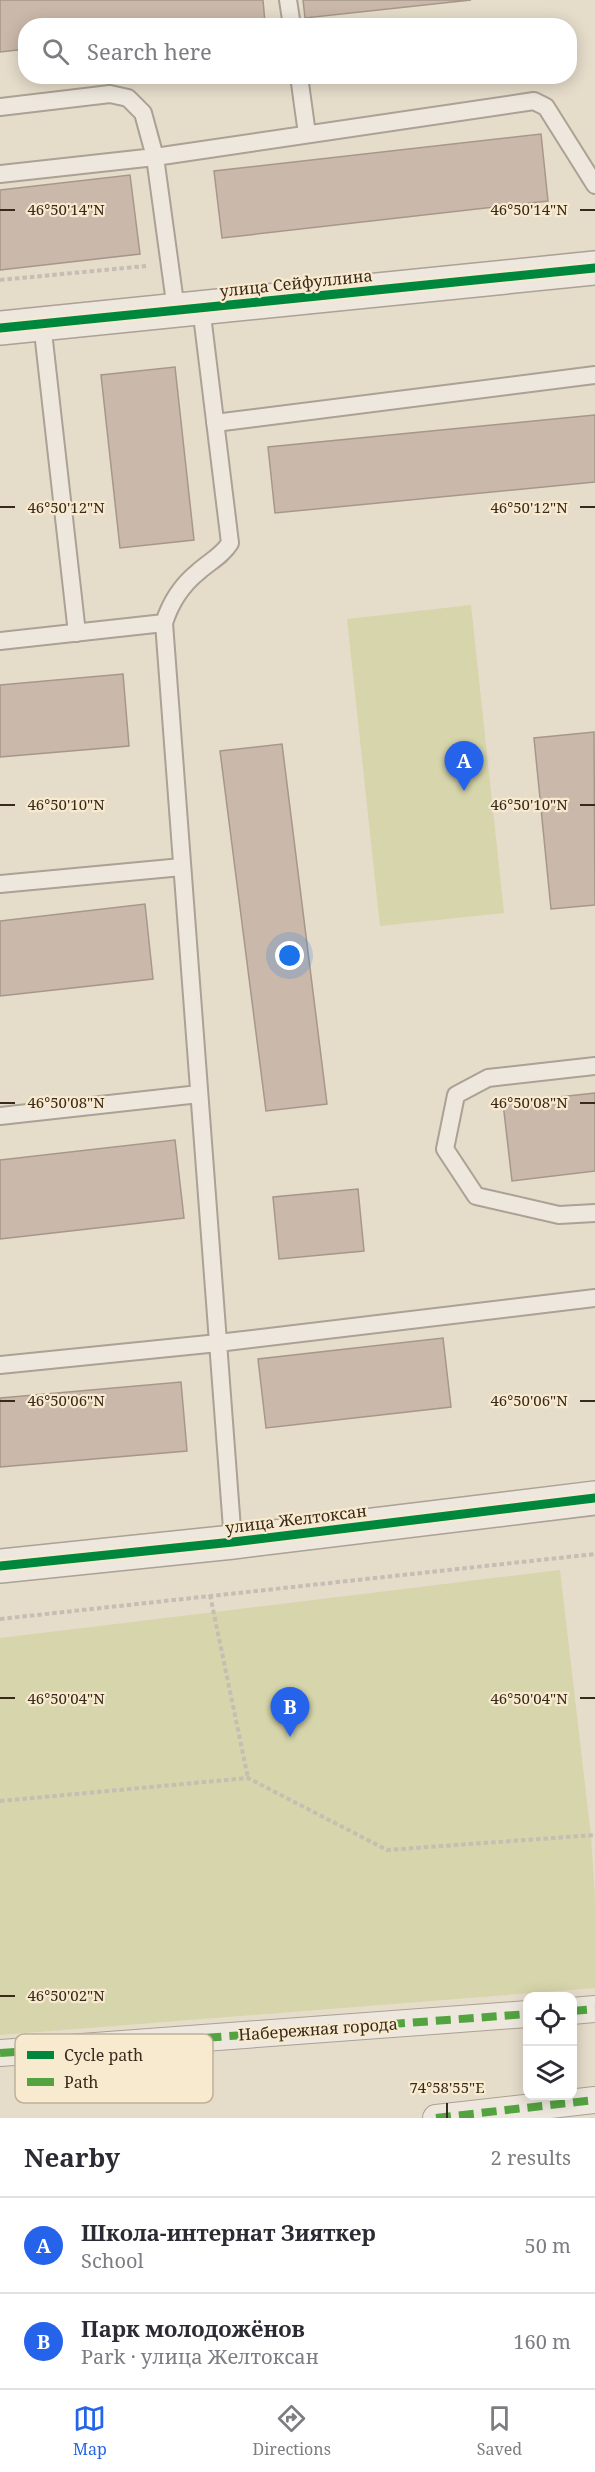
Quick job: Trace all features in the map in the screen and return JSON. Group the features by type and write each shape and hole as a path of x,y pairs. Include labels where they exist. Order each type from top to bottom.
{"street":[{"name":"улица Сейфуллина","path":"0,328 595,268"},
{"name":"улица Желтоксан","path":"0,1566 233,1542 595,1498"},
{"path":"577,2011 595,2009"},
{"name":"Набережная города","path":"213,2037 523,2014"},
{"name":"Набережная города","path":"0,2053 15,2052"},
{"path":"436,2118 595,2100"}],"lane":[{"path":"288,0 291,18"},
{"path":"300,84 307,134"},
{"path":"0,107 119,94 128,98 142,113 155,157 169,263 189,309 215,423 230,543 225,551 196,573 169,606 164,623 233,1542"},
{"path":"0,174 155,157 534,101 546,107 595,185"},
{"path":"42,323 77,633"},
{"path":"215,423 595,375"},
{"path":"0,640 164,623"},
{"path":"0,884 182,867"},
{"path":"595,1066 488,1078 456,1095 445,1149 476,1196 559,1215 595,1213"},
{"path":"0,1116 199,1094"},
{"path":"0,1365 218,1343 595,1298"}],"path":[{"path":"0,280 169,263"},
{"path":"0,1619 595,1554"},
{"path":"210,1595 248,1778"},
{"path":"0,1801 248,1778 387,1850 595,1835"}],"shaded area":[{"path":"471,605 504,913 380,926 347,619"},
{"path":"560,1570 591,1836 595,1898 595,1988 0,2035 0,1638"}],"building":[{"path":"0,0 263,0 265,18 18,18 18,50 0,52"},
{"path":"303,0 471,0 305,18"},
{"path":"541,134 548,201 222,238 214,171"},
{"path":"130,175 140,254 0,270 0,190"},
{"path":"175,367 194,540 120,548 101,375"},
{"path":"595,415 595,482 275,513 268,447"},
{"path":"123,674 129,746 0,757 0,685"},
{"path":"594,732 595,905 551,909 534,738"},
{"path":"282,744 327,1104 266,1111 220,751"},
{"path":"145,904 153,979 0,996 0,921"},
{"path":"595,1093 595,1171 512,1181 503,1103"},
{"path":"175,1140 184,1218 0,1239 0,1160"},
{"path":"358,1189 364,1251 279,1259 273,1197"},
{"path":"443,1338 451,1407 266,1428 258,1359"},
{"path":"181,1382 187,1451 0,1467 0,1398"}],"marked path":[{"path":"577,2011 595,2009"},
{"path":"213,2037 523,2014"},
{"path":"0,2053 15,2052"},
{"path":"436,2118 595,2100"}],"cycle path":[{"path":"0,328 595,268"},
{"path":"0,1566 233,1542 595,1498"}],"place":[{"name":"Школа-интернат Зияткер","path":"464,791"},
{"name":"Парк молодожёнов","path":"290,1737"}]}
